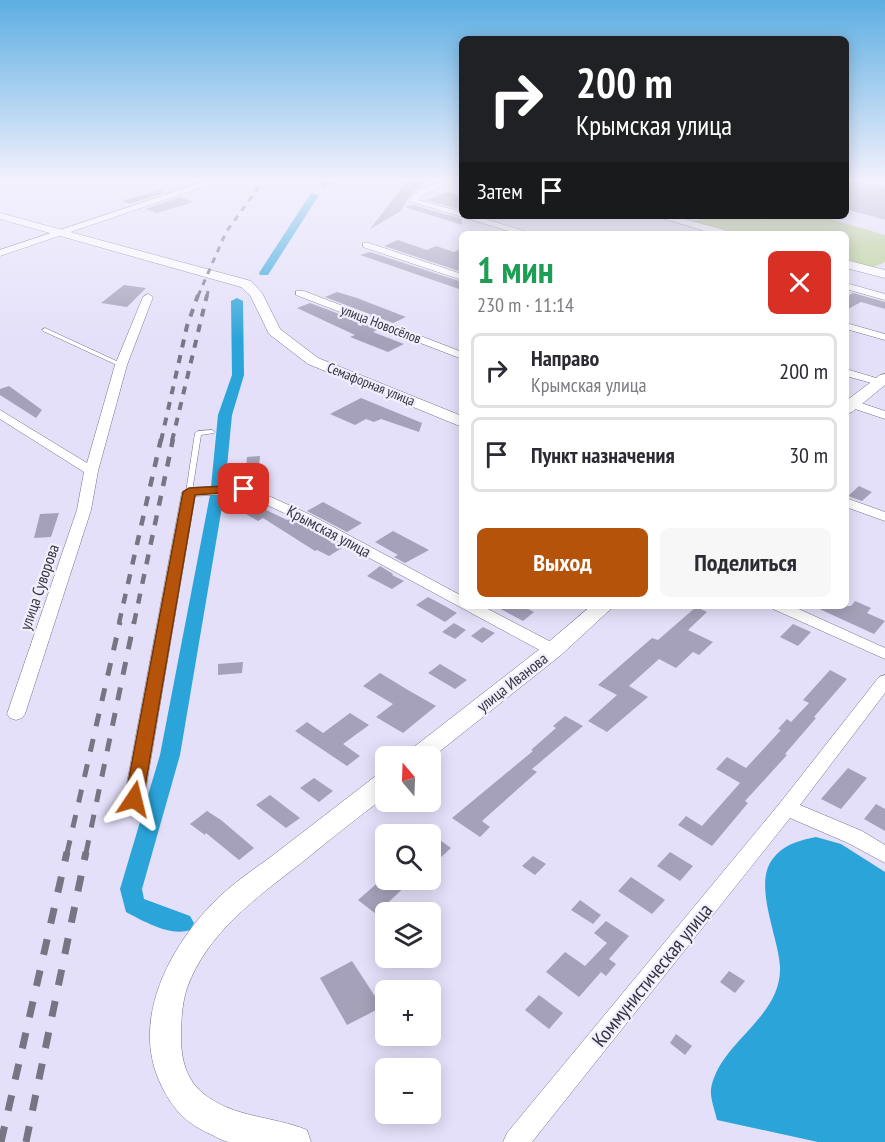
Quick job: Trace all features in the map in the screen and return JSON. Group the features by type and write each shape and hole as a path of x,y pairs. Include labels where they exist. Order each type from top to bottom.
{"street":[{"path":"0,254 63,234"},
{"name":"Семафорная улица","path":"63,234 246,284 256,293 274,331 284,339 459,421"},
{"path":"366,245 459,276"},
{"path":"849,265 885,274"},
{"path":"849,287 885,297"},
{"name":"улица Новосёлов","path":"300,293 459,355"},
{"name":"улица Суворова","path":"16,714 84,510 91,471 121,365 148,297"},
{"path":"849,327 885,337"},
{"name":"Семафорная улица","path":"319,357 459,408"},
{"path":"849,373 882,380"},
{"path":"849,404 882,380"},
{"path":"849,405 885,415"},
{"path":"3,420 91,471"},
{"name":"Крымская улица","path":"189,492 244,489 306,518 459,600"},
{"path":"134,799 189,492"},
{"path":"849,503 885,517"},
{"path":"476,609 553,650"},
{"name":"улица Иванова","path":"431,746 553,650 601,609"},
{"path":"787,609 885,654"},
{"name":"Коммунистическая улица","path":"516,1142 787,808 885,681"},
{"path":"295,1142 237,1130 209,1119 188,1103 173,1079 166,1056 166,1020 175,981 196,946 229,905 375,791"},
{"path":"787,808 855,837 885,855"}],"lane":[{"path":"45,330 121,365"},
{"path":"189,492 198,433 212,432"}],"green space":[{"path":"849,233 885,235 885,262 869,269 849,264"}],"water":[{"path":"816,837 841,844 885,872 885,1142 818,1142 717,1120 712,1100 711,1089 716,1072 725,1057 761,1016 778,985 779,956 765,886 770,863 784,848"}],"building":[{"path":"398,240 427,250 436,246 454,252 459,250 459,271 384,246"},
{"path":"370,252 459,281 459,289 360,255"},
{"path":"124,285 146,288 127,307 101,303"},
{"path":"337,292 406,317 393,323 325,297"},
{"path":"853,293 885,302 885,309 861,302 849,308 849,295"},
{"path":"310,303 379,329 373,332 404,344 388,352 350,337 355,335 297,308"},
{"path":"9,386 42,410 36,418 0,395 0,389"},
{"path":"361,398 422,423 419,432 381,419 374,422 366,419 355,425 330,414"},
{"path":"260,456 258,477 245,477 247,457"},
{"path":"859,486 872,492 862,501 849,495"},
{"path":"231,496 237,496 287,520 292,519 332,540 330,542 342,548 329,556 315,551 263,518 258,521 227,503"},
{"path":"323,502 362,523 347,532 307,511"},
{"path":"59,513 51,537 34,538 40,514"},
{"path":"393,531 429,550 405,563 394,557 398,555 375,542"},
{"path":"380,566 404,581 392,589 367,576"},
{"path":"428,597 457,613 445,622 416,605"},
{"path":"855,601 871,608 867,613 885,621 874,634 820,609 849,609"},
{"path":"501,609 528,609 534,612 523,621"},
{"path":"694,609 707,612 688,630 713,642 699,655 693,652 676,668 659,659 629,686 648,697 607,732 588,721 617,695 598,685 652,638 658,640"},
{"path":"454,623 466,630 455,639 442,632"},
{"path":"793,624 811,632 798,646 780,637"},
{"path":"483,627 495,633 482,643 471,636"},
{"path":"243,662 242,673 218,675 218,664"},
{"path":"440,664 467,680 455,689 428,673"},
{"path":"830,670 847,679 814,717 816,718 785,754 787,755 745,801 748,803 712,846 678,825 686,816 702,826 740,783 716,769 727,757 746,768 781,730 778,729 787,719 791,722 809,703 803,700"},
{"path":"380,673 436,706 403,733 376,717 393,704 363,686"},
{"path":"350,713 369,725 343,744 360,756 347,766 295,731 307,722 323,733"},
{"path":"565,716 583,726 532,769 537,772 482,821 490,827 480,837 452,818 533,751 531,750 556,728 553,726"},
{"path":"848,768 867,778 841,809 821,799"},
{"path":"314,778 333,791 319,802 300,788"},
{"path":"270,795 300,818 286,828 256,805"},
{"path":"876,804 885,809 885,831 864,819"},
{"path":"207,811 254,848 239,860 206,833 205,835 190,824"},
{"path":"441,841 451,848 441,857"},
{"path":"670,852 693,866 680,881 657,866"},
{"path":"533,856 546,864 535,875 522,866"},
{"path":"631,877 665,900 652,914 618,891"},
{"path":"375,885 375,890 401,890 389,902 375,902 375,913 358,900"},
{"path":"580,900 601,915 593,924 571,910"},
{"path":"606,921 629,936 609,959 616,964 606,976 601,972 579,997 546,972 565,952 585,966 607,943 594,933"},
{"path":"352,961 375,996 375,1011 347,1025 320,978"},
{"path":"729,971 745,981 735,993 720,982"},
{"path":"539,995 563,1013 549,1029 525,1010"},
{"path":"676,1034 692,1046 685,1055 670,1043"}],"waterway":[{"path":"264,273 288,233"},
{"path":"218,487 225,415 238,375 237,301"},
{"path":"182,923 152,914 134,905 131,889 170,755 217,495"}],"railway":[{"path":"198,296 225,233"},
{"path":"207,296 208,291"},
{"path":"161,441 187,326 198,295"},
{"path":"172,441 207,295"},
{"path":"119,623 161,439"},
{"path":"134,623 173,439"},
{"path":"67,853 120,622"},
{"path":"86,853 134,622"},
{"path":"1,1142 67,852"},
{"path":"26,1142 86,852"}],"route":[{"path":"134,799 189,492 244,489"}]}
